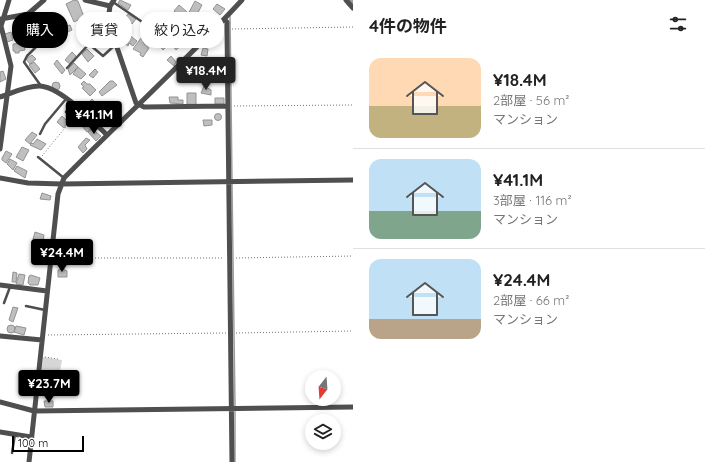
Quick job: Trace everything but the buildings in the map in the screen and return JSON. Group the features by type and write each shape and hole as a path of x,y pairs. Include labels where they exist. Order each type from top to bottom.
{"street":[{"path":"0,149 8,94 10,63 1,26 1,19 9,0"},
{"path":"30,12 44,0"},
{"path":"85,0 112,3"},
{"path":"232,462 227,22 224,19 242,0"},
{"path":"346,0 353,8"},
{"path":"1,19 12,17"},
{"path":"117,48 136,103 139,105 144,107 228,106"},
{"path":"28,462 58,194 63,181 106,135 197,48"},
{"path":"0,97 41,86 74,104 106,135"},
{"path":"0,178 28,183 63,181 229,182 353,180"},
{"path":"0,285 47,291"},
{"path":"0,336 42,337"},
{"path":"0,402 34,411 353,407"},
{"path":"0,432 31,437"}],"lane":[{"path":"112,3 140,21"},
{"path":"35,48 27,56 25,63 41,86"},
{"path":"67,68 85,48"},
{"path":"94,48 103,56 112,48"},
{"path":"40,134 45,124 67,99"},
{"path":"66,112 74,104"},
{"path":"39,157 63,181"},
{"path":"4,303 11,286"},
{"path":"26,306 45,310"},
{"path":"12,453 15,434"}],"path":[{"path":"227,29 353,28"},
{"path":"228,106 353,105"},
{"path":"39,157 64,129 83,112"},
{"path":"51,258 353,256"},
{"path":"42,337 353,331"},
{"path":"43,356 58,358"}],"shaded area":[{"path":"43,357 62,360 56,381 41,377"}],"waterway":[{"path":"230,14 232,180"},
{"path":"232,184 235,406"},
{"path":"235,410 235,462"}]}
